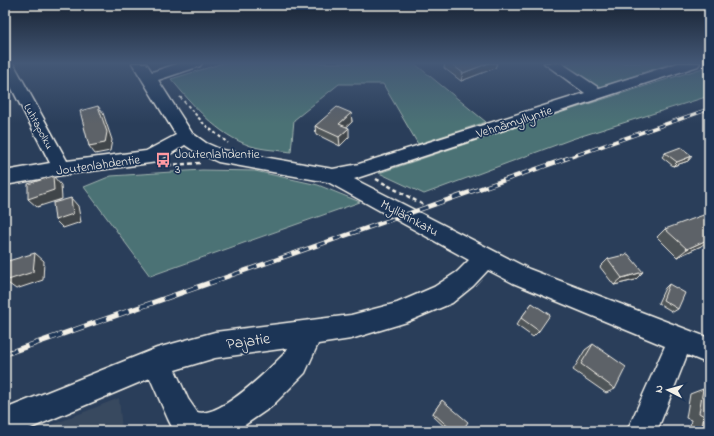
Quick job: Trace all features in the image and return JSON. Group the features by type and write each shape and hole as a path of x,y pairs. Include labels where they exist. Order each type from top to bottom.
{"street":[{"name":"Luhtapolku","path":"17,83 62,168"},
{"name":"Myllärinkatu","path":"159,83 175,121 186,137 200,147 218,156 334,176 521,276 680,341 709,351"},
{"path":"581,83 597,94"},
{"name":"Vehnämyllyntie","path":"334,176 360,171 630,83"},
{"name":"Joutenlahdentie","path":"5,178 62,168 150,157 186,137"},
{"name":"Pajatie","path":"5,424 157,362 215,345 351,327 398,314 442,295 465,279 486,257"},
{"path":"157,362 178,410 187,424 203,429 223,422 261,397 295,363 310,332"},
{"path":"642,431 680,341"}],"path":[{"path":"165,83 205,125 232,145"}],"shaded area":[{"path":"119,398 122,431 37,431"}],"green space":[{"path":"175,83 439,83 486,122 418,144 383,84 339,84 294,120 291,152 251,146 227,135 206,118"},
{"path":"590,83 612,83 598,88"},
{"path":"654,83 709,83 709,96 572,139 424,194 379,173 528,123"},
{"path":"202,170 255,171 318,185 360,202 150,276 84,187 111,176"}],"building":[{"path":"98,106 107,132 105,143 89,146 80,111"},
{"path":"337,107 351,113 339,124 349,128 339,137 315,126"},
{"path":"681,147 692,156 677,162 665,153"},
{"path":"53,176 54,190 28,199 28,184"},
{"path":"71,198 73,214 55,220 53,203"},
{"path":"709,213 709,234 705,235 709,237 709,239 687,249 665,229"},
{"path":"35,253 33,272 5,281 8,261"},
{"path":"628,254 643,272 622,278 608,259"},
{"path":"669,284 685,293 678,309 663,300"},
{"path":"532,303 550,315 539,331 521,318"},
{"path":"593,344 626,367 615,389 581,364"},
{"path":"703,389 709,393 709,431 702,427 704,416 699,413"},
{"path":"442,400 468,422 462,431 453,431 433,413"}],"railway":[{"path":"565,159 709,109"},
{"path":"215,281 568,158"},
{"path":"5,354 218,280"}],"place":[{"name":"Joutenlahdentie 3","path":"163,160"}]}
